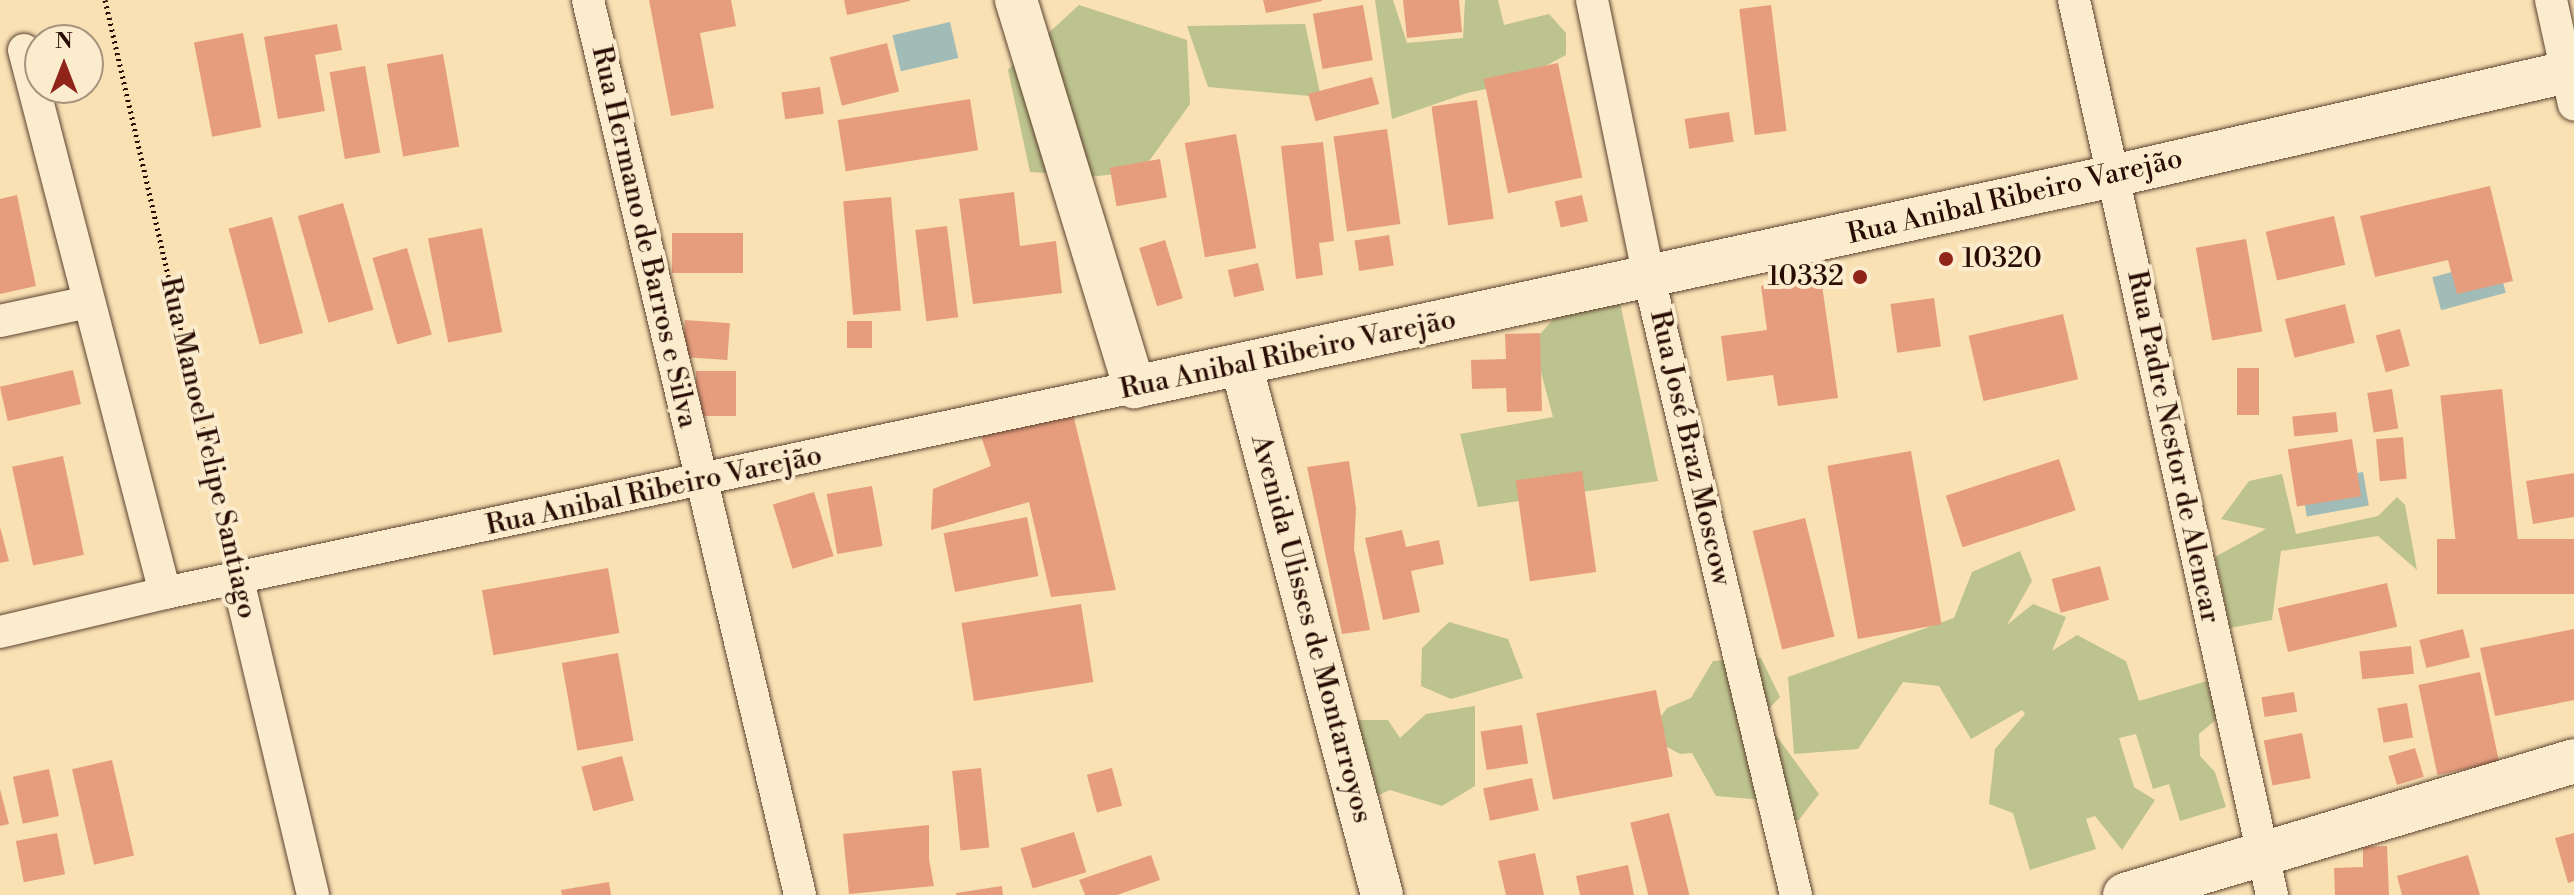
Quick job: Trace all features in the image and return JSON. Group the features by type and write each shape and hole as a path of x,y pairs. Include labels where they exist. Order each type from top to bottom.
{"main road":[{"path":"2125,895 2267,875 2574,761"}],"street":[{"name":"Rua Hermano de Barros e Silva","path":"588,0 800,895"},
{"path":"1016,0 1134,387"},
{"name":"Rua José Braz Moscow","path":"1592,0 1649,278 1796,895"},
{"name":"Rua Padre Nestor de Alencar","path":"2074,0 2267,875"},
{"path":"2551,0 2572,82"},
{"name":"Rua Anibal Ribeiro Varejão","path":"0,632 165,593 701,481 2113,176 2572,82"},
{"path":"38,104 165,593"},
{"path":"0,321 89,302"},
{"name":"Avenida Ulisses de Montarroyos","path":"1241,364 1382,895"},
{"name":"Rua Manoel Felipe Santiago","path":"238,580 313,895"}],"path":[{"name":"Rua Manoel Felipe Santiago","path":"105,0 238,580"}],"green space":[{"path":"1375,0 1393,0 1407,43 1463,38 1465,0 1498,0 1504,25 1549,14 1566,33 1566,55 1514,83 1467,93 1392,119"},
{"path":"1079,5 1187,40 1190,104 1142,171 1098,176 1030,172 1008,70"},
{"path":"1305,24 1321,97 1208,87 1187,26"},
{"path":"1619,298 1658,481 1478,507 1460,434 1553,417 1533,342 1557,315"},
{"path":"2282,474 2296,534 2378,516 2397,497 2405,505 2417,570 2378,536 2281,551 2272,620 2230,628 2215,557 2266,529 2221,519 2249,481"},
{"path":"2020,551 2032,581 2007,625 2033,604 2066,617 2052,651 2077,635 2126,661 2139,701 2207,681 2218,718 2199,734 2200,756 2215,772 2226,807 2180,821 2169,784 2153,789 2136,734 2119,738 2134,787 2155,800 2122,850 2095,816 2086,819 2096,849 2030,870 2013,813 1989,804 1995,749 2025,714 2022,710 1971,739 1939,686 1903,682 1858,749 1794,754 1788,677 1954,618 1972,572"},
{"path":"1449,622 1508,639 1523,678 1451,699 1421,686 1422,648"},
{"path":"1761,658 1780,697 1762,716 1819,794 1798,821 1763,800 1716,796 1692,753 1680,754 1647,736 1667,708 1691,698 1713,661"},
{"path":"1475,706 1475,786 1442,806 1390,790 1336,815 1325,755 1358,720 1388,720 1400,738 1426,714"}],"water":[{"path":"950,22 958,58 901,71 893,35"},
{"path":"2497,260 2506,293 2441,310 2432,277"},
{"path":"2363,472 2369,505 2307,516 2301,483"}],"building":[{"path":"649,0 731,0 736,26 700,33 714,108 671,116"},
{"path":"844,0 910,0 910,1 847,15"},
{"path":"1263,0 1322,0 1322,1 1266,13"},
{"path":"1403,0 1459,0 1462,32 1407,38"},
{"path":"1363,5 1373,60 1322,69 1313,14"},
{"path":"1771,5 1786,131 1755,135 1739,9"},
{"path":"337,24 342,50 315,55 325,111 278,119 264,37"},
{"path":"243,33 261,127 212,137 194,43"},
{"path":"887,43 899,92 842,106 830,57"},
{"path":"443,54 459,147 403,156 387,64"},
{"path":"1558,63 1582,177 1508,193 1484,79"},
{"path":"365,66 380,153 345,159 330,72"},
{"path":"1372,77 1379,104 1315,121 1308,94"},
{"path":"820,87 824,114 785,119 781,92"},
{"path":"970,99 978,150 846,171 838,120"},
{"path":"1477,100 1494,219 1448,225 1431,106"},
{"path":"1729,112 1734,142 1689,149 1685,119"},
{"path":"1387,129 1400,224 1347,232 1334,137"},
{"path":"1236,134 1256,248 1205,257 1185,143"},
{"path":"1323,142 1334,241 1319,243 1323,275 1296,279 1281,146"},
{"path":"1160,159 1167,197 1117,206 1110,168"},
{"path":"2490,186 2513,281 2457,294 2448,260 2375,277 2360,216"},
{"path":"1014,192 1020,246 1056,241 1062,293 973,304 959,199"},
{"path":"17,195 36,286 0,294 0,199"},
{"path":"1582,195 1588,221 1561,228 1555,201"},
{"path":"891,197 901,311 853,315 843,201"},
{"path":"343,203 374,310 328,323 298,216"},
{"path":"2334,216 2345,265 2277,280 2266,232"},
{"path":"272,217 303,333 260,345 229,229"},
{"path":"947,226 958,317 926,321 915,230"},
{"path":"482,228 502,332 448,343 428,238"},
{"path":"672,233 743,233 743,273 672,273"},
{"path":"1389,235 1394,266 1359,271 1354,240"},
{"path":"2246,239 2262,332 2212,340 2196,248"},
{"path":"1165,240 1183,298 1157,306 1139,248"},
{"path":"407,248 432,335 397,344 372,258"},
{"path":"1258,263 1264,290 1234,297 1228,270"},
{"path":"1821,278 1838,398 1778,406 1773,375 1727,381 1721,336 1767,330 1761,286"},
{"path":"1934,298 1941,347 1897,353 1890,304"},
{"path":"2345,304 2355,343 2295,358 2285,319"},
{"path":"2063,314 2078,379 1984,401 1968,336"},
{"path":"685,320 730,323 727,360 682,357"},
{"path":"847,321 872,321 872,348 847,348"},
{"path":"2400,329 2410,366 2386,372 2376,335"},
{"path":"1540,333 1542,411 1507,412 1506,388 1472,389 1471,360 1506,359 1505,334"},
{"path":"2237,368 2259,368 2259,415 2237,415"},
{"path":"73,370 81,404 8,421 0,387"},
{"path":"696,371 736,371 736,416 696,416"},
{"path":"2392,389 2398,429 2374,432 2367,393"},
{"path":"2502,389 2518,543 2457,550 2440,395"},
{"path":"2336,412 2338,432 2294,436 2292,417"},
{"path":"1073,414 1116,590 1051,597 1029,502 931,530 933,489 991,466 980,433"},
{"path":"2403,437 2407,479 2380,481 2376,439"},
{"path":"2352,439 2361,496 2297,506 2288,449"},
{"path":"1911,451 1942,624 1858,639 1827,466"},
{"path":"63,456 84,555 33,566 12,467"},
{"path":"2059,459 2076,510 1963,547 1946,496"},
{"path":"1349,461 1356,508 1354,549 1370,630 1342,634 1307,467"},
{"path":"1582,471 1596,572 1530,581 1516,480"},
{"path":"2574,473 2574,517 2533,524 2526,481"},
{"path":"872,486 883,546 837,554 827,494"},
{"path":"814,492 834,556 792,569 773,505"},
{"path":"1027,517 1038,576 955,592 944,533"},
{"path":"1805,518 1835,636 1782,649 1753,531"},
{"path":"0,527 9,561 0,563"},
{"path":"1402,530 1406,547 1439,540 1444,564 1411,571 1420,612 1383,620 1365,538"},
{"path":"2437,539 2574,539 2574,594 2437,594"},
{"path":"2100,566 2109,600 2061,613 2052,579"},
{"path":"608,568 619,633 493,655 482,590"},
{"path":"2387,583 2397,627 2288,652 2278,608"},
{"path":"1081,604 1093,682 974,701 961,623"},
{"path":"2463,629 2470,657 2426,668 2419,640"},
{"path":"2574,629 2574,700 2495,716 2480,648"},
{"path":"2411,646 2414,674 2362,679 2359,651"},
{"path":"618,653 633,741 577,751 562,663"},
{"path":"2480,672 2499,762 2438,775 2418,685"},
{"path":"1656,690 1673,776 1553,800 1536,713"},
{"path":"2294,692 2297,712 2265,717 2261,697"},
{"path":"2407,703 2413,737 2384,743 2377,708"},
{"path":"1522,725 1528,764 1487,770 1481,732"},
{"path":"2302,733 2311,778 2272,786 2264,740"},
{"path":"2415,748 2424,777 2397,785 2388,756"},
{"path":"622,756 634,800 593,811 581,767"},
{"path":"112,760 134,855 94,865 72,769"},
{"path":"981,768 989,848 961,851 952,771"},
{"path":"1112,768 1122,806 1097,812 1087,775"},
{"path":"49,769 59,816 23,824 13,777"},
{"path":"1532,778 1539,810 1490,821 1483,788"},
{"path":"0,789 9,824 0,826"},
{"path":"1669,813 1689,895 1648,895 1630,823"},
{"path":"929,825 929,859 934,886 849,894 843,834"},
{"path":"1074,832 1086,872 1033,889 1020,848"},
{"path":"57,833 65,874 24,882 16,841"},
{"path":"2574,833 2574,881 2568,883 2555,838"},
{"path":"2387,846 2389,895 2335,895 2334,868 2363,867 2363,847"},
{"path":"1535,853 1544,895 1506,895 1498,861"},
{"path":"1151,855 1160,880 1117,895 1085,895 1079,880"},
{"path":"2468,855 2480,895 2402,895 2397,876"},
{"path":"1628,865 1634,895 1580,895 1576,876"},
{"path":"609,882 611,895 562,895 561,890"},
{"path":"1002,886 1003,895 956,895 956,893"}],"place":[{"name":"10320","path":"1946,259"},
{"name":"10332","path":"1860,277"}]}
